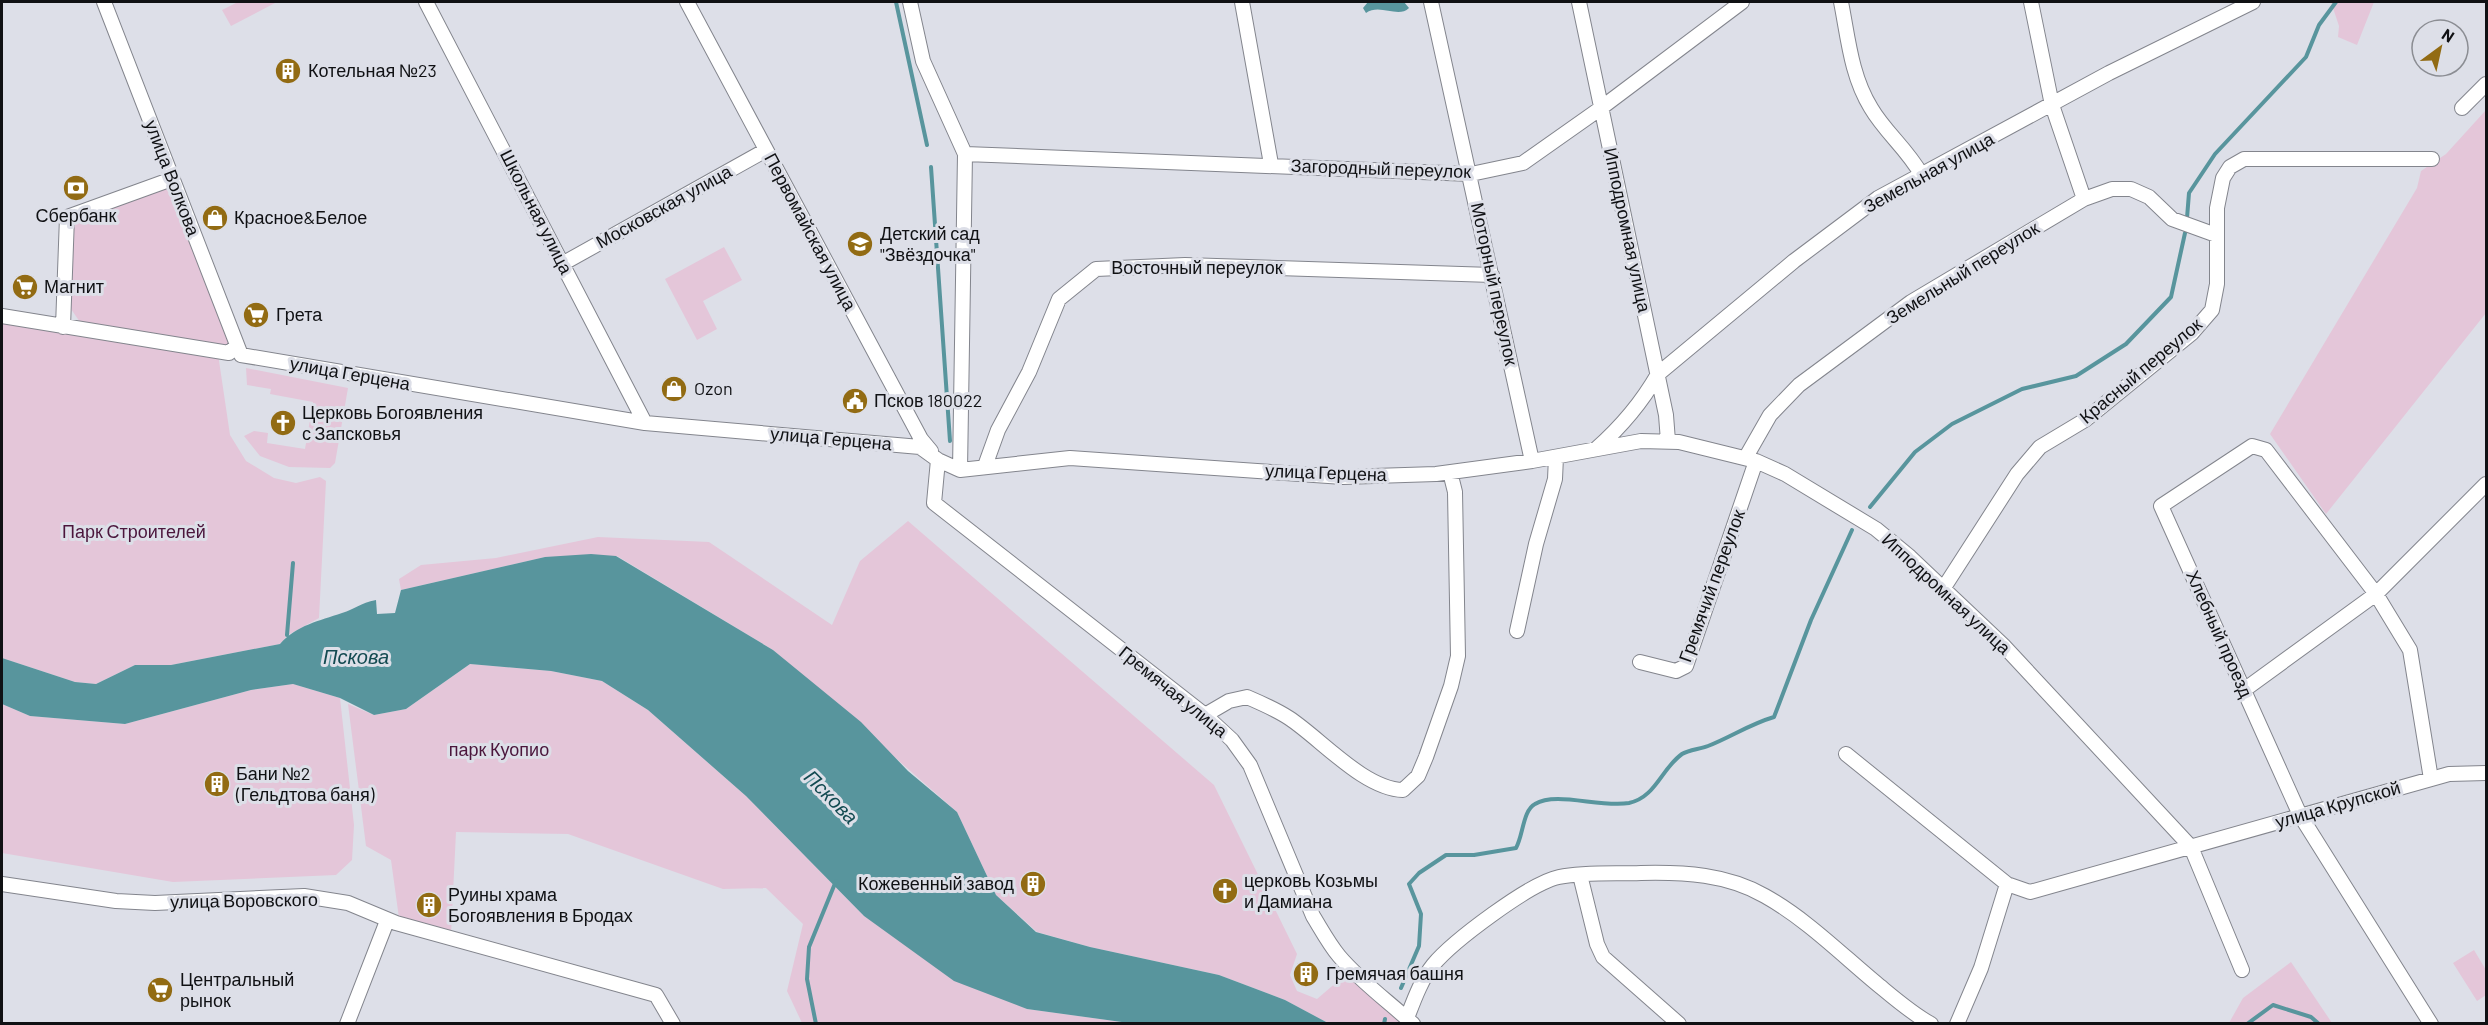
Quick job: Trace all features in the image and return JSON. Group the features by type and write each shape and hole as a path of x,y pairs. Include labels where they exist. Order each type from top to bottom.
{"street":[{"name":"улица Волкова","path":"104,2 241,355"},
{"name":"Школьная улица","path":"426,2 645,423"},
{"name":"Первомайская улица","path":"687,2 921,438 938,460"},
{"path":"910,2 923,61 965,154 960,470"},
{"path":"1242,2 1271,164"},
{"name":"Моторный переулок","path":"1431,2 1471,174 1532,461"},
{"name":"Ипподромная улица","path":"1579,2 1658,374 1666,414 1668,441 1711,448 1751,459 1785,474 1876,530 1943,589 2002,645 2191,847 2242,970"},
{"name":"Загородный переулок","path":"965,154 1271,164 1471,174 1523,163 1601,108 1742,2"},
{"path":"1840,2 1856,78 1871,109 1913,160 1921,174"},
{"path":"2031,2 2052,105 2084,199"},
{"name":"Земельная улица","path":"1595,450 1614,433 1647,392 1658,374 1794,261 1878,198 2109,73 2253,2"},
{"path":"2462,108 2487,84"},
{"name":"Московская улица","path":"562,264 766,150"},
{"name":"Красный переулок","path":"1943,589 2017,474 2040,447 2085,420 2192,333 2212,310 2217,284 2217,208 2223,178 2230,166 2244,159 2432,159"},
{"path":"63,327 67,217 172,179"},
{"name":"Земельный переулок","path":"1751,459 1770,415 1799,385 1911,302 2084,199 2112,189 2131,189 2150,197 2172,219 2216,235"},
{"name":"Восточный переулок","path":"985,466 998,430 1029,372 1059,299 1096,269 1185,265 1492,275"},
{"name":"улица Герцена","path":"2,316 229,353 236,346 241,355 645,423 920,447 938,460 960,470 1070,458 1343,477 1450,472 1532,461 1641,441 1668,441"},
{"name":"Хлебный проезд","path":"2376,594 2266,450 2252,446 2161,506 2300,815 2431,1023"},
{"path":"1518,631 1536,544 1555,479 1556,457"},
{"name":"Гремячий переулок","path":"1640,662 1677,671 1686,666 1751,459"},
{"name":"Гремячая улица","path":"938,460 934,503 1205,715 1232,740 1250,765 1313,916 1338,955 1370,988 1407,1018"},
{"path":"1205,715 1240,697 1247,697 1290,718 1333,754 1385,787 1403,790 1411,785 1430,746 1451,686 1458,656 1455,503 1450,472"},
{"path":"2244,690 2376,594 2487,484"},
{"path":"2376,594 2410,651 2431,779"},
{"path":"1846,754 2007,884 1981,968 1956,1023"},
{"name":"улица Крупской","path":"2007,884 2030,892 2449,774 2487,773"},
{"path":"1407,1018 1422,981 1433,964 1485,920 1538,885 1558,878 1580,875 1664,872 1700,874 1731,881 1793,913 1896,999 1931,1023"},
{"path":"1580,875 1597,944 1603,957 1679,1023"},
{"name":"улица Воровского","path":"2,884 116,901 155,903 304,896 348,903 387,921 656,995 673,1023"},
{"path":"347,1023 387,921"}],"green space":[{"path":"238,2 277,2 231,26 222,10"},
{"path":"2331,2 2374,2 2357,45 2338,37 2339,26"},
{"path":"2486,110 2486,313 2326,514 2270,434 2417,188 2421,171 2446,154"},
{"path":"170,183 231,347 82,325 71,309 72,219"},
{"path":"724,247 742,280 703,301 717,329 697,340 665,279"},
{"name":"Парк Строителей","path":"2,321 218,354 230,435 246,461 274,478 296,483 320,477 326,481 319,618 288,635 280,644 171,665 135,665 96,684 75,682 2,658"},
{"path":"246,368 348,388 335,463 330,468 289,467 260,456 244,436 254,431 268,433 267,443 305,449 313,402 270,394 271,389 247,385"},
{"path":"908,521 1214,785 1297,954 1290,975 1297,991 1317,999 1345,975 1401,1023 1328,1023 1285,1000 1219,975 1090,947 1037,932 996,895 957,812 773,650 617,556 545,557 401,590 399,579 421,565 496,558 598,537 709,542 832,625 860,561"},
{"name":"парк Куопио","path":"470,664 551,671 602,681 648,710 746,796 864,916 1027,1009 1129,1023 802,1023 787,991 803,924 766,888 723,889 568,834 456,832 451,934 399,918 391,860 366,846 348,704 374,715 406,709"},
{"path":"293,684 340,698 354,825 352,860 336,875 173,882 2,853 2,704 30,716 125,724 251,690"},
{"path":"2474,950 2486,970 2486,995 2477,1001 2453,963"},
{"path":"2291,962 2332,1023 2229,1023 2243,998"}],"water":[{"path":"1368,2 1404,2 1409,8 1400,12 1371,10 1366,13 1363,8"},
{"name":"Пскова","path":"591,554 616,556 773,650 861,722 908,771 957,812 996,895 1036,932 1090,947 1219,975 1285,1000 1328,1023 1129,1023 1027,1009 954,981 864,916 746,796 648,710 602,681 551,671 470,664 406,709 374,715 340,698 293,684 251,690 125,724 30,716 2,704 2,658 75,682 96,684 135,665 171,665 280,644 301,628 370,601 376,600 377,614 395,613 401,590 545,557"}],"waterway":[{"path":"896,2 927,145"},
{"path":"2187,218 2189,193 2215,154 2306,57 2319,25 2336,2"},
{"path":"931,167 950,441"},
{"path":"1870,507 1915,452 1952,424 2022,389 2076,376 2126,344 2171,297 2185,233"},
{"path":"1401,988 1419,946 1421,914 1409,884 1419,873 1446,855 1474,855 1516,848 1528,812 1531,807 1544,800 1566,799 1617,804 1638,800 1652,789 1682,754 1708,746 1774,717 1811,620 1852,530"},
{"path":"287,635 293,563"},
{"path":"816,1024 807,979 809,947 836,881"},
{"path":"2247,1024 2273,1005 2311,1017 2319,1024"},
{"path":"1384,1024 1385,1019"}],"place":[{"name":"Котельная №23","path":"288,71"},
{"name":"Сбербанк","path":"76,188"},
{"name":"Красное&Белое","path":"215,218"},
{"name":"Детский сад \"Звёздочка\"","path":"860,244"},
{"name":"Магнит","path":"25,287"},
{"name":"Грета","path":"256,315"},
{"name":"Ozon","path":"674,389"},
{"name":"Псков 180022","path":"855,401"},
{"name":"Церковь Богоявления с Запсковья","path":"283,423"},
{"name":"Бани №2 (Гельдтова баня)","path":"217,784"},
{"name":"Кожевенный завод","path":"1033,884"},
{"name":"церковь Козьмы и Дамиана","path":"1225,891"},
{"name":"Руины храма Богоявления в Бродах","path":"429,905"},
{"name":"Гремячая башня","path":"1306,974"},
{"name":"Центральный рынок","path":"160,990"}]}
